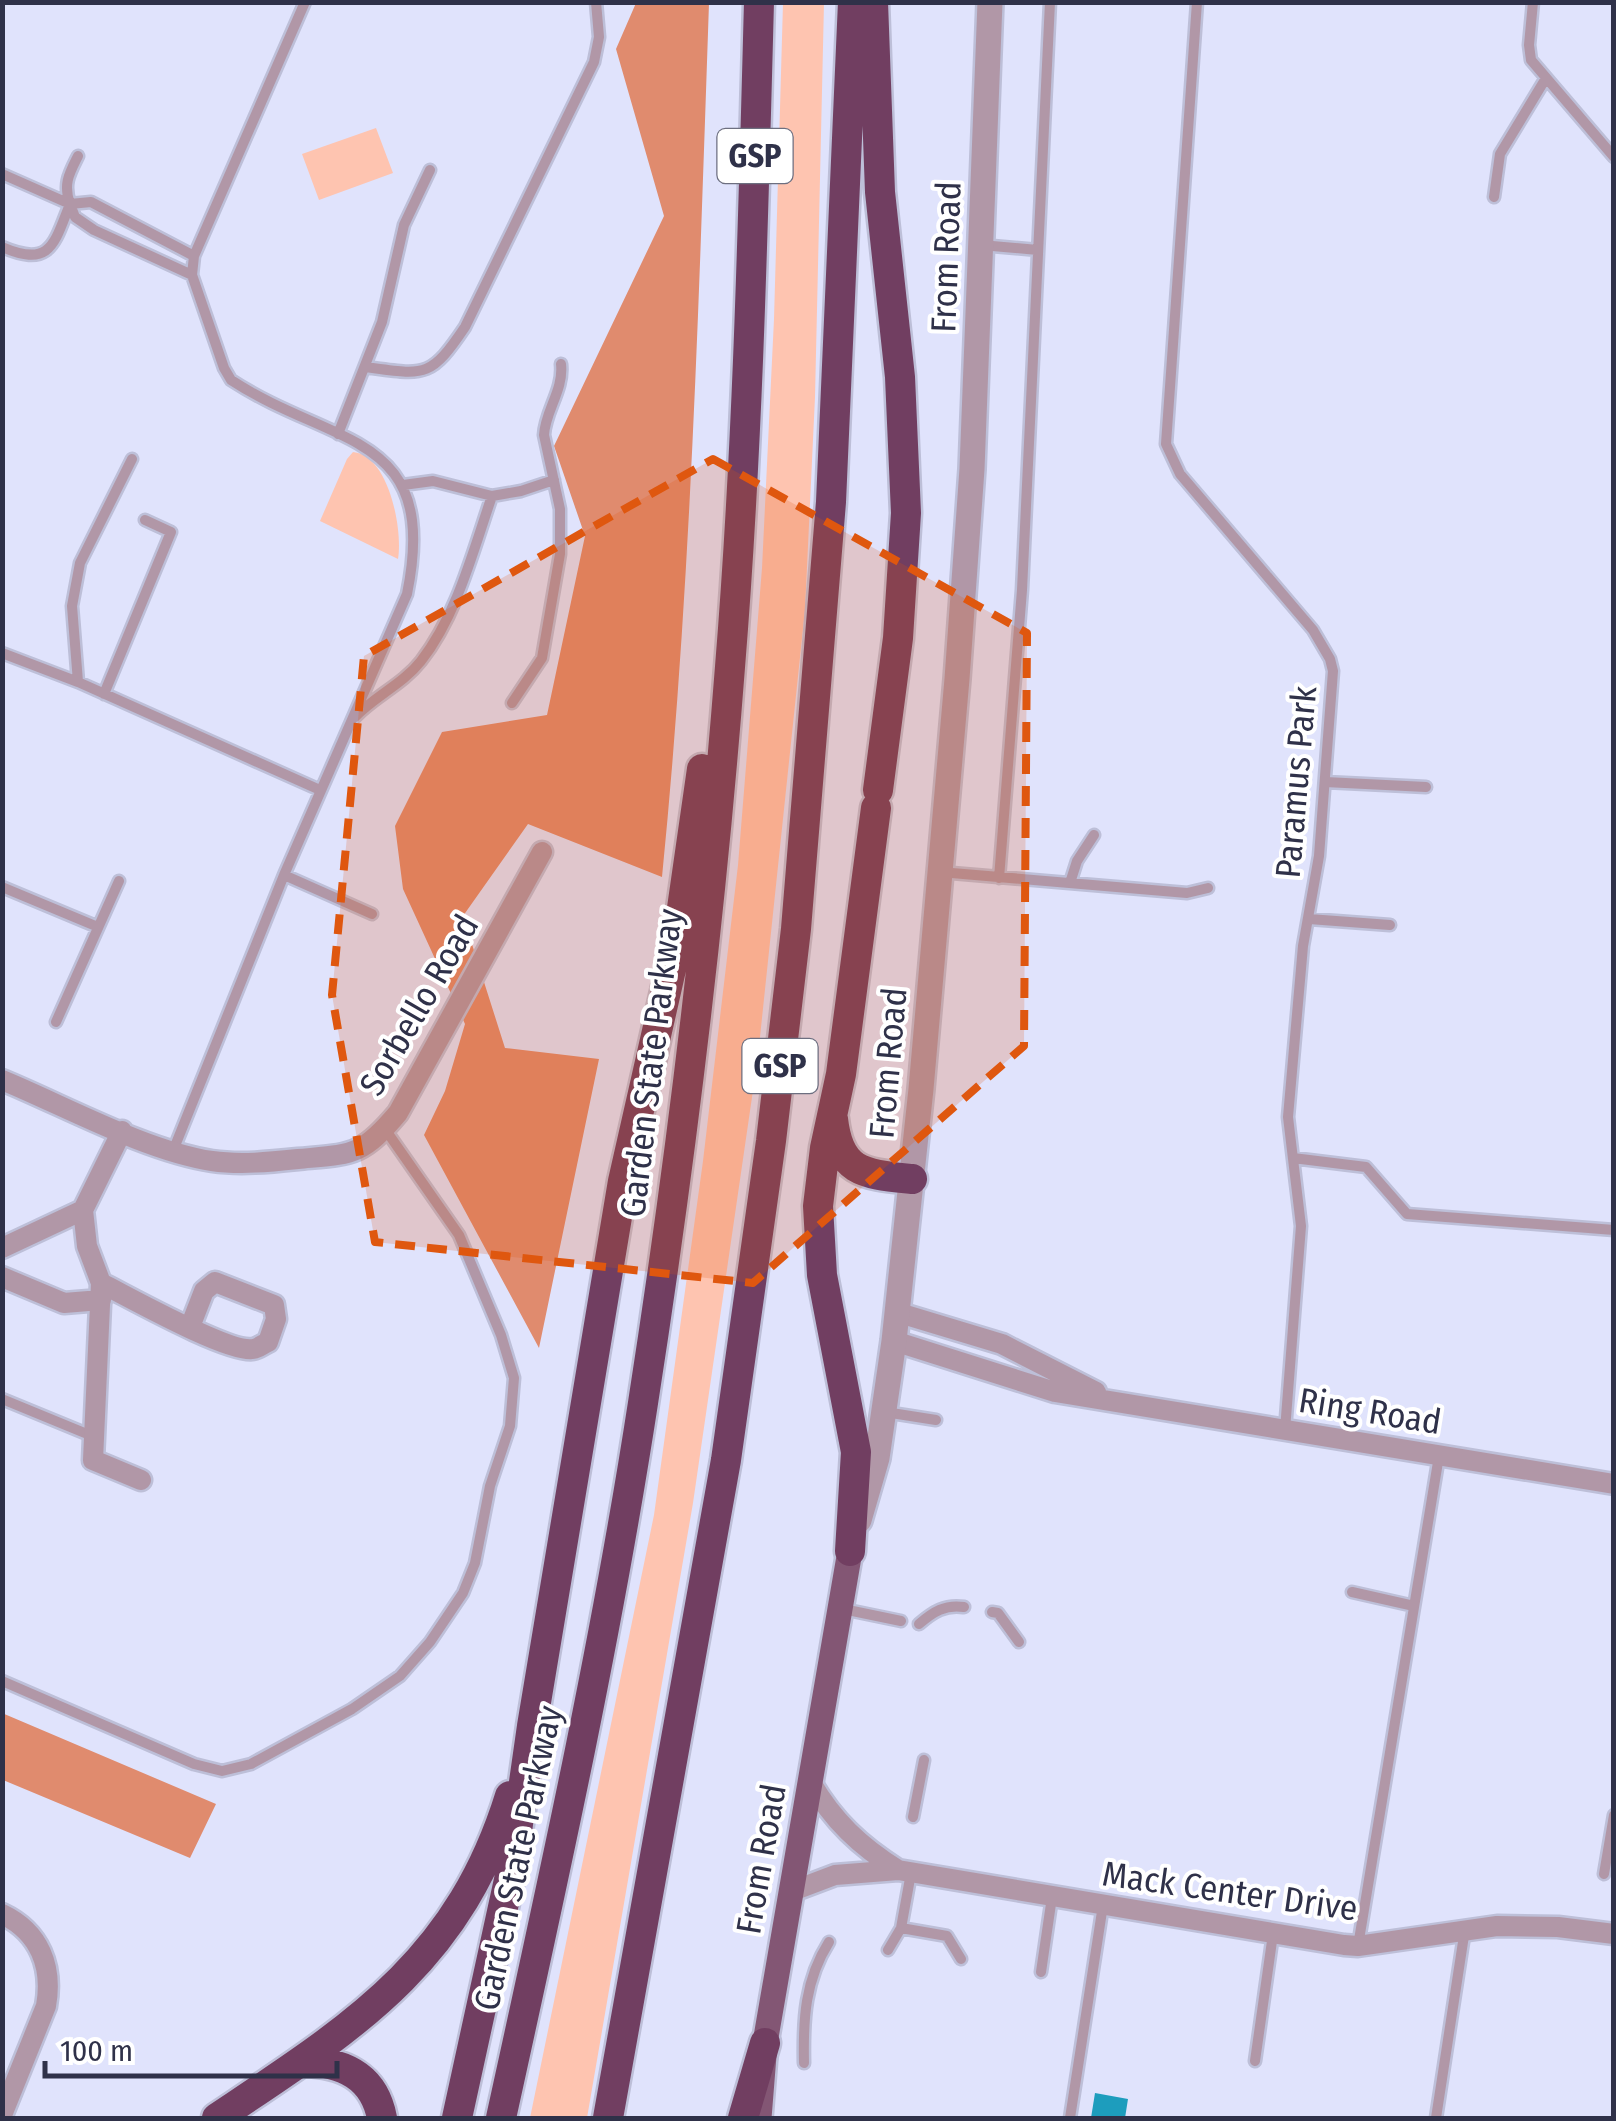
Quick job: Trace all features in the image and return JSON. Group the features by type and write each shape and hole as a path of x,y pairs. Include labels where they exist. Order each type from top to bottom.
{"highway":[{"name":"Garden State Parkway","path":"501,2118 582,1740 645,1391 693,1038 722,771 737,562 751,291 758,2"},
{"name":"GSP","path":"608,2118 726,1460 790,983 830,520 853,2"},
{"path":"850,1552 856,1452 826,1298 818,1230 820,1179 898,638 906,513 900,377 880,192 873,2"},
{"path":"457,2118 512,1866 623,1181 684,905 699,786 737,562"},
{"path":"832,1116 837,1146 849,1164 875,1175 912,1179"},
{"path":"217,2118 345,2032 394,1990 452,1918 494,1839 532,1726"},
{"path":"743,2118 765,2043"},
{"path":"304,2061 332,2062 356,2074 373,2092 382,2118"}],"main road":[{"name":"From Road","path":"759,2118 765,2043 850,1552"}],"street":[{"name":"From Road","path":"850,1552 878,1458 885,1412 912,1179 940,872 968,526 990,2"},
{"name":"Sorbello Road","path":"2,1080 172,1151 214,1161 265,1162 358,1152 398,1113 542,852"},
{"path":"122,1131 83,1210 87,1246 101,1292 93,1460 141,1480"},
{"path":"2,1248 83,1210"},
{"path":"2,1277 64,1303 101,1292 190,1327"},
{"path":"896,1312 1013,1349 1116,1402"},
{"name":"Ring Road","path":"894,1340 1055,1392 1614,1484"},
{"name":"Mack Center Drive","path":"810,1781 831,1815 852,1838 905,1872"},
{"name":"Mack Center Drive","path":"790,1892 835,1874 905,1872 1358,1946 1466,1928 1529,1926 1614,1934"},
{"path":"2,1914 17,1921 40,1948 49,1989 46,2006 2,2114"}],"lane":[{"path":"172,1151 284,875 407,594 414,558 414,528 402,485 385,460 231,380 192,275 194,256 305,2"},
{"path":"365,366 402,372 432,369 466,324 594,62 599,37 596,2"},
{"path":"998,878 1022,590 1050,2"},
{"name":"Paramus Park","path":"1197,2 1166,444 1180,474 1314,630 1330,659 1333,684 1319,856 1302,946 1288,1116 1301,1239 1285,1430"},
{"path":"1533,2 1529,54 1614,157"},
{"path":"1494,197 1500,154 1546,78"},
{"path":"78,156 66,178 75,217 94,230 192,275"},
{"path":"338,434 390,294 404,225 430,170"},
{"path":"2,174 70,204 91,202 194,256"},
{"path":"2,247 21,255 41,255 54,244 70,204"},
{"path":"981,246 1038,250"},
{"path":"512,703 542,658 560,554 560,509 544,424 562,374 561,364"},
{"path":"78,682 72,606 80,562 132,460"},
{"path":"402,485 433,482 492,496 521,492 554,480"},
{"path":"351,721 410,673 434,640 460,584 492,496"},
{"path":"104,694 171,532 145,520"},
{"path":"2,653 78,682 320,790"},
{"path":"1325,782 1426,787"},
{"path":"1070,883 1077,861 1094,835"},
{"path":"940,872 1187,893 1208,888"},
{"path":"284,875 372,914"},
{"path":"56,1022 118,881"},
{"path":"2,887 98,927"},
{"path":"1309,919 1390,925"},
{"path":"2,1680 194,1764 222,1771 251,1764 352,1708 400,1676 430,1642 463,1593 475,1563 490,1486 510,1426 514,1378 501,1334 459,1234 385,1129"},
{"path":"1293,1158 1366,1167 1407,1214 1614,1230"},
{"path":"2,1399 92,1436"},
{"path":"885,1412 936,1420"},
{"path":"1358,1946 1439,1455"},
{"path":"1352,1592 1414,1606"},
{"path":"919,1624 932,1612 952,1605 964,1607"},
{"path":"839,1608 901,1620"},
{"path":"992,1612 998,1613 1019,1642"},
{"path":"913,1816 924,1760"},
{"path":"1604,1874 1614,1815"},
{"path":"888,1950 901,1928 905,1872"},
{"path":"1040,1972 1052,1897"},
{"path":"1070,2118 1103,1906"},
{"path":"901,1928 947,1936 961,1959"},
{"path":"1436,2118 1466,1928"},
{"path":"1255,2061 1273,1934"},
{"path":"804,2063 808,1991 812,1973 829,1942"}],"highlighted area":[{"path":"713,459 1027,633 1024,1046 753,1283 375,1242 332,995 364,656"}],"shaded area":[{"path":"636,3 709,3 687,549 662,877 528,824 463,916 505,1048 599,1059 539,1348 424,1135 445,1091 465,1024 403,889 395,826 442,732 547,715 585,536 554,446 664,216 616,49"},
{"path":"783,3 824,3 815,397 805,610 758,1056 693,1503 587,2118 530,2118 654,1515 703,1161 738,865 762,568"},
{"path":"376,128 393,173 319,200 302,154"},
{"path":"353,452 376,466 391,496 398,530 398,559 320,521"},
{"path":"2,1713 216,1804 190,1858 3,1780"}],"water":[{"path":"1095,2093 1128,2099 1125,2118 1091,2118"}]}
